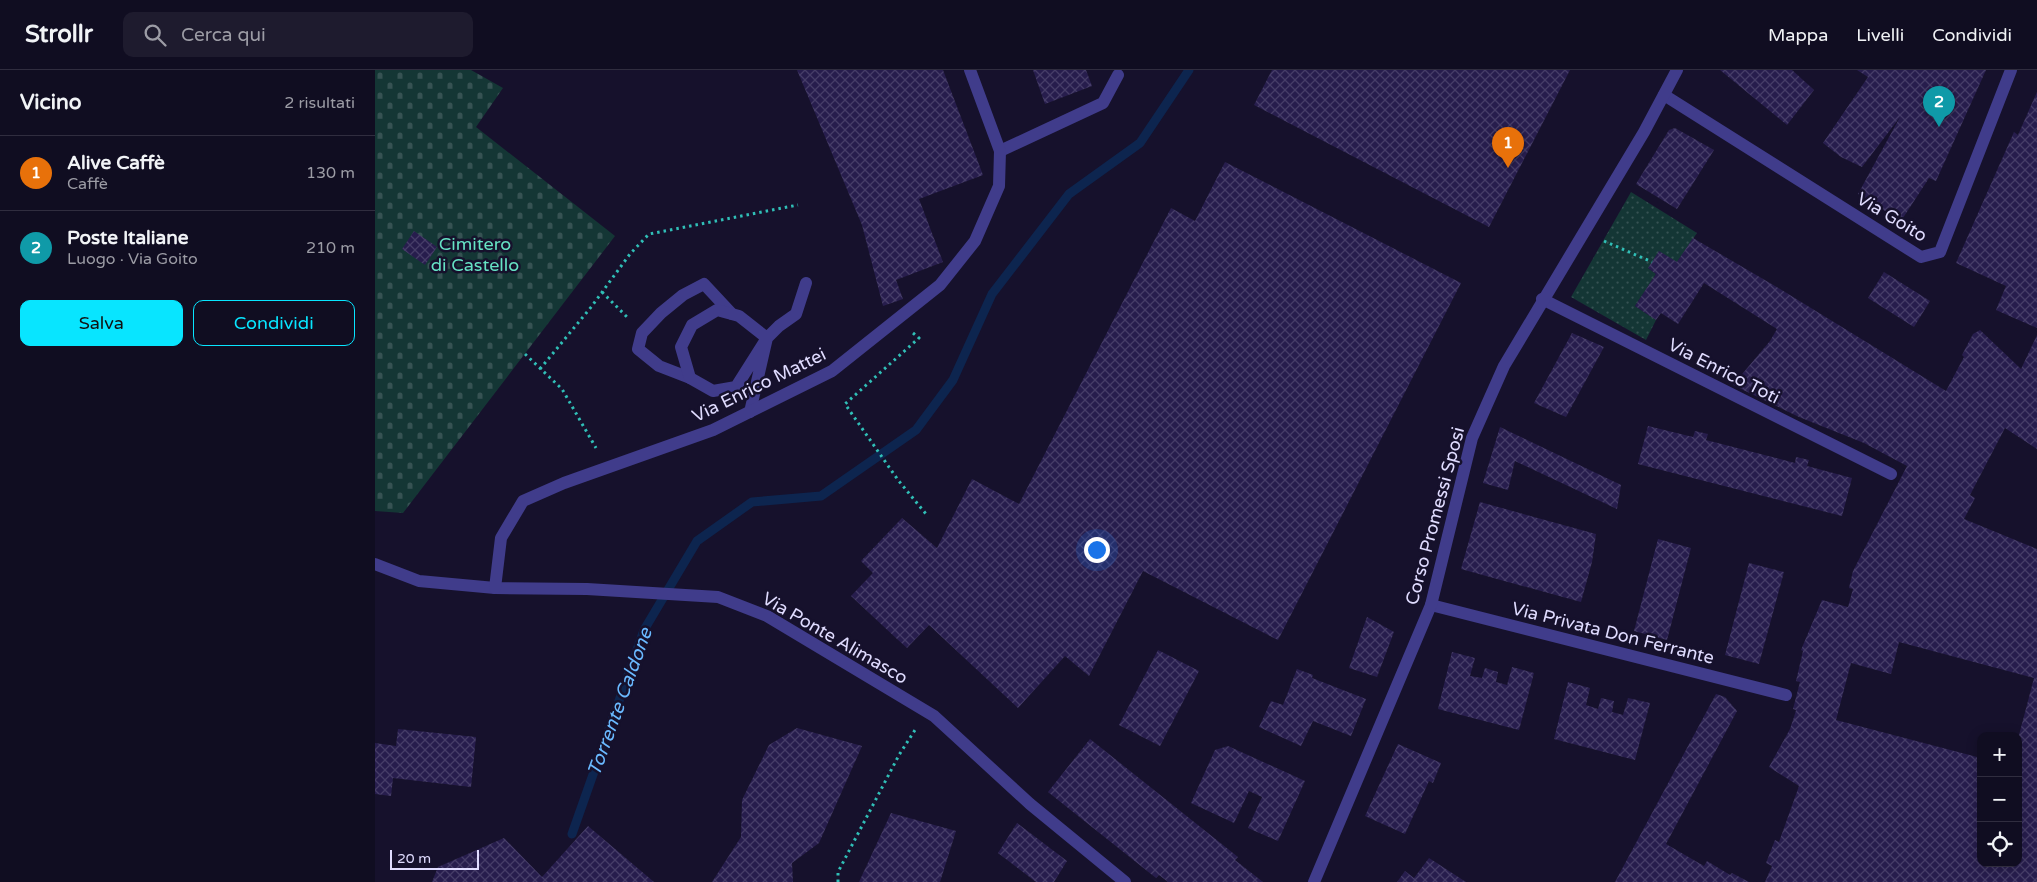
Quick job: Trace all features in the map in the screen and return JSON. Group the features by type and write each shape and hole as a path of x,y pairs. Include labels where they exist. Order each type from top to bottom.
{"street":[{"name":"Via Enrico Mattei","path":"495,588 501,538 523,501 564,483 713,430 832,371 940,285 975,241 999,186 1000,150 969,70"},
{"name":"Corso Promessi Sposi","path":"1314,882 1431,605 1473,438 1504,366 1677,70"},
{"name":"Via Goito","path":"1664,95 1921,257 1940,252 2011,70"},
{"path":"1000,150 1103,102 1118,75"},
{"path":"732,314 704,284 683,295 661,313 643,333 638,349 659,366 690,378 713,391 736,387 767,338 779,326 797,314 806,283"},
{"name":"Via Enrico Toti","path":"1542,299 1891,474"},
{"path":"690,378 681,347 692,325 717,310 739,316 767,338"},
{"path":"750,412 767,338"},
{"name":"Via Ponte Alimasco","path":"375,564 419,581 495,588 587,589 718,597 767,616 927,711 1030,804 1125,882"},
{"name":"Via Privata Don Ferrante","path":"1431,605 1786,695"}],"path":[{"path":"541,369 630,254 649,234 798,205"},
{"path":"1604,240 1652,262"},
{"path":"602,292 643,333"},
{"path":"907,339 914,332 919,338 845,404 898,480 926,514"},
{"path":"525,354 562,389 596,448 601,470"},
{"path":"838,882 838,872 899,755 927,711"}],"green space":[{"name":"Cimitero di Castello","path":"375,70 471,70 503,88 476,127 615,236 403,513 375,511"},
{"path":"1631,192 1697,233 1677,262 1648,268 1656,274 1635,306 1656,320 1646,340 1571,297"}],"building":[{"path":"797,70 943,70 983,175 919,199 943,262 896,280 903,299 883,306 862,225"},
{"path":"1033,70 1086,70 1092,86 1045,104"},
{"path":"1272,70 1570,70 1489,227 1254,105"},
{"path":"1720,70 1792,70 1814,90 1787,125"},
{"path":"1857,70 1986,70 1936,181 1929,178 1901,221 1858,194 1900,117 1862,167 1841,157 1823,143 1868,77"},
{"path":"2037,92 2037,328 1996,310 2006,286 1956,263 2014,132 2018,135"},
{"path":"1675,128 1714,150 1677,209 1636,184 1669,130"},
{"path":"1225,162 1461,283 1278,640 1143,571 1089,676 1065,656 1018,708 929,625 907,648 851,596 873,573 861,561 902,518 937,548 972,479 1019,504 1171,208 1195,221"},
{"path":"414,231 437,247 425,265 402,249"},
{"path":"1693,238 1946,391 1964,357 1962,355 1973,334 1980,330 2021,369 2037,335 2037,449 2005,428 1970,495 1975,498 1964,519 2037,549 2037,882 1765,882 1772,866 1766,863 1775,840 1779,842 1799,786 1769,767 1790,729 1796,710 1793,709 1800,682 1796,681 1803,651 1801,650 1822,600 1848,607 1853,589 1849,588 1853,571 1907,466 1864,443 1799,417 1733,385 1770,341 1777,329 1704,283 1678,324 1661,313 1656,320 1635,306 1656,274 1648,268 1659,251 1677,262","holes":["1899,642 2034,678 2020,732 2022,732 2022,867 1977,867 1977,757 1836,720 1851,663 1891,674"]},
{"path":"1884,272 1930,301 1914,327 1868,298"},
{"path":"1572,333 1604,347 1566,417 1534,403"},
{"path":"1648,426 1693,437 1695,431 1708,434 1706,440 1795,463 1796,457 1809,460 1807,466 1852,478 1842,516 1638,464"},
{"path":"1500,427 1621,485 1617,509 1515,461 1508,490 1483,483"},
{"path":"1480,502 1596,534 1592,562 1581,602 1461,569"},
{"path":"1658,539 1691,548 1667,640 1634,631"},
{"path":"1749,563 1784,572 1759,664 1725,655"},
{"path":"1367,617 1394,632 1377,677 1349,668"},
{"path":"1158,650 1199,671 1160,746 1119,725"},
{"path":"1452,652 1475,658 1470,676 1482,678 1485,668 1498,672 1496,682 1507,685 1512,667 1534,673 1519,730 1438,709"},
{"path":"1297,669 1313,675 1312,678 1366,699 1351,736 1313,721 1301,746 1259,727 1271,701 1283,705"},
{"path":"1568,682 1590,688 1586,705 1598,709 1601,698 1614,701 1612,712 1623,715 1628,698 1650,703 1635,760 1554,739"},
{"path":"1716,694 1725,697 1737,711 1666,844 1704,866 1707,861 1730,875 1732,873 1749,882 1615,882"},
{"path":"797,728 862,746 819,843 792,863 793,882 712,882 741,837 742,800 769,745"},
{"path":"398,729 476,737 471,787 393,778 391,796 375,794 375,743 396,746"},
{"path":"1090,739 1238,857 1235,860 1263,882 1168,882 1159,875 1156,878 1048,792"},
{"path":"1398,744 1441,763 1433,783 1429,781 1405,834 1365,816"},
{"path":"1228,746 1305,781 1278,841 1248,828 1262,797 1249,791 1234,823 1191,803 1215,750"},
{"path":"891,813 956,831 940,882 859,882"},
{"path":"1017,823 1067,861 1054,882 1036,882 998,853"},
{"path":"588,826 654,882 432,882 438,867 504,838 542,877"},
{"path":"1429,858 1466,882 1397,882 1405,871 1414,878"}],"waterway":[{"name":"Torrente Caldone","path":"572,834 644,630 697,541 752,502 821,496 916,430 953,380 992,294 1069,194 1140,143 1189,70"}],"place":[{"name":"Poste Italiane","path":"1939,127"},
{"name":"Alive Caffè","path":"1508,168"}]}
